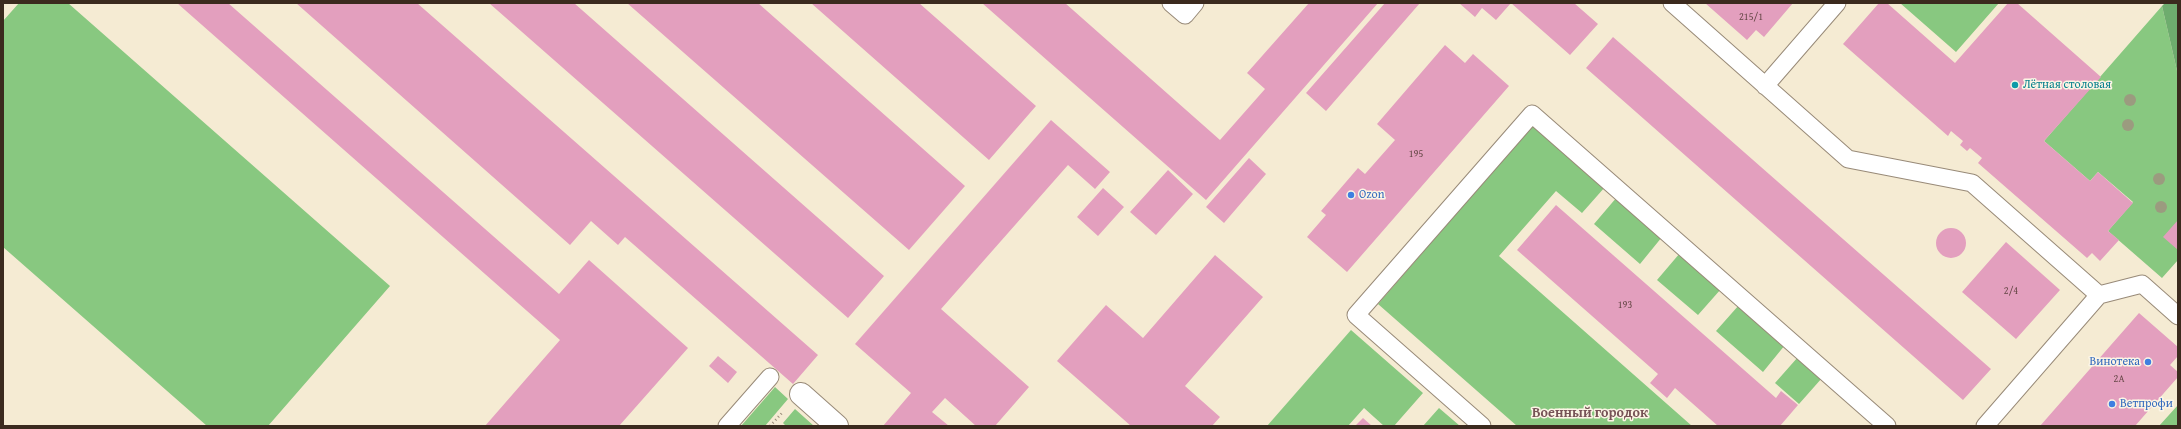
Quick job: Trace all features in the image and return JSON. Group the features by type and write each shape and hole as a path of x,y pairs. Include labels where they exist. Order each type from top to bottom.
{"street":[{"path":"801,394 837,426"}],"lane":[{"path":"1171,3 1185,15 1195,3"},
{"path":"1672,3 1848,159 1972,183 2099,295"},
{"path":"1765,86 1837,3"},
{"path":"1482,426 1356,315 1532,114 1887,426"},
{"path":"1985,426 2099,295 2142,284 2178,316"},
{"path":"727,426 770,377"}],"green space":[{"path":"19,3 68,3 390,286 268,426 207,426 3,247 3,21"},
{"path":"1900,3 1999,3 1956,52"},
{"path":"2165,3 2178,3 2178,75 2162,6"},
{"path":"2162,6 2178,75 2178,260 2162,278 2108,231 2133,202 2098,172 2090,181 2044,141"},
{"path":"1534,124 1605,187 1582,213 1556,191 1499,256 1692,426 1517,426 1378,304"},
{"path":"1617,197 1662,237 1640,264 1594,224"},
{"path":"1680,253 1721,289 1698,315 1657,280"},
{"path":"1739,305 1785,345 1763,372 1716,331"},
{"path":"1351,330 1423,393 1394,426 1384,426 1364,408 1348,426 1267,426"},
{"path":"1798,357 1822,378 1799,404 1775,383"},
{"path":"775,387 788,399 765,426 741,426"},
{"path":"2178,405 2178,426 2159,426"},
{"path":"1439,408 1460,426 1423,426"},
{"path":"795,409 814,426 786,426 783,423"}],"building":[{"path":"177,3 228,3 559,294 589,260 688,348 619,426 485,426 560,340"},
{"path":"296,3 417,3 818,355 793,384 625,237 618,245 591,221 570,245"},
{"path":"489,3 574,3 884,276 848,318"},
{"path":"627,3 758,3 965,186 909,250"},
{"path":"811,3 919,3 1036,106 989,160"},
{"path":"982,3 1065,3 1220,140 1265,89 1247,73 1309,3 1378,3 1206,200"},
{"path":"1385,3 1420,3 1326,111 1306,93"},
{"path":"1459,3 1511,3 1496,20 1482,8 1475,17"},
{"path":"1511,3 1574,3 1598,24 1570,55"},
{"path":"1705,3 1793,3 1764,37 1756,30 1747,40"},
{"path":"1879,3 1887,3 1955,63 2008,3 2017,3 2101,77 2044,141 2090,181 2098,172 2133,203 2108,231 2119,240 2100,261 2092,253 2087,258 1978,163 1982,158 1970,148 1967,151 1960,145 1963,141 1951,131 1948,136 1843,44"},
{"path":"1613,37 1991,369 1963,400 1586,68"},
{"path":"1445,45 1465,63 1473,54 1509,86 1347,272 1307,237 1326,215 1321,211 1358,168 1365,174 1395,140 1377,124"},
{"path":"1051,120 1110,172 1095,189 1068,165 941,309 1029,387 995,426 976,426 945,398 932,412 949,426 883,426 911,393 855,344"},
{"path":"1249,158 1266,174 1224,223 1206,207"},
{"path":"1168,170 1193,194 1156,235 1130,212"},
{"path":"1103,188 1124,207 1098,236 1077,217"},
{"path":"1556,205 1776,398 1781,391 1798,405 1780,426 1718,426 1675,388 1667,398 1650,383 1658,374 1517,250"},
{"path":"2178,220 2178,250 2163,237"},
{"path":"1951,228 1962,232 1966,243 1962,254 1951,258 1940,254 1936,243 1940,232"},
{"path":"2006,242 2060,290 2016,339 1962,292"},
{"path":"1215,255 1263,297 1185,386 1220,417 1212,426 1131,426 1057,361 1106,305 1143,338"},
{"path":"2139,313 2178,347 2178,356 2170,365 2178,372 2178,377 2135,426 2040,426"},
{"path":"718,356 737,372 728,383 709,366"},
{"path":"1363,418 1372,426 1355,426"}],"place":[{"name":"Лётная столовая","path":"2015,85"},
{"name":"Ozon","path":"1351,195"},
{"name":"Винотека","path":"2148,362"},
{"name":"Ветпрофи","path":"2112,404"}],"district":[{"name":"Военный городок","path":"1590,413"}]}
